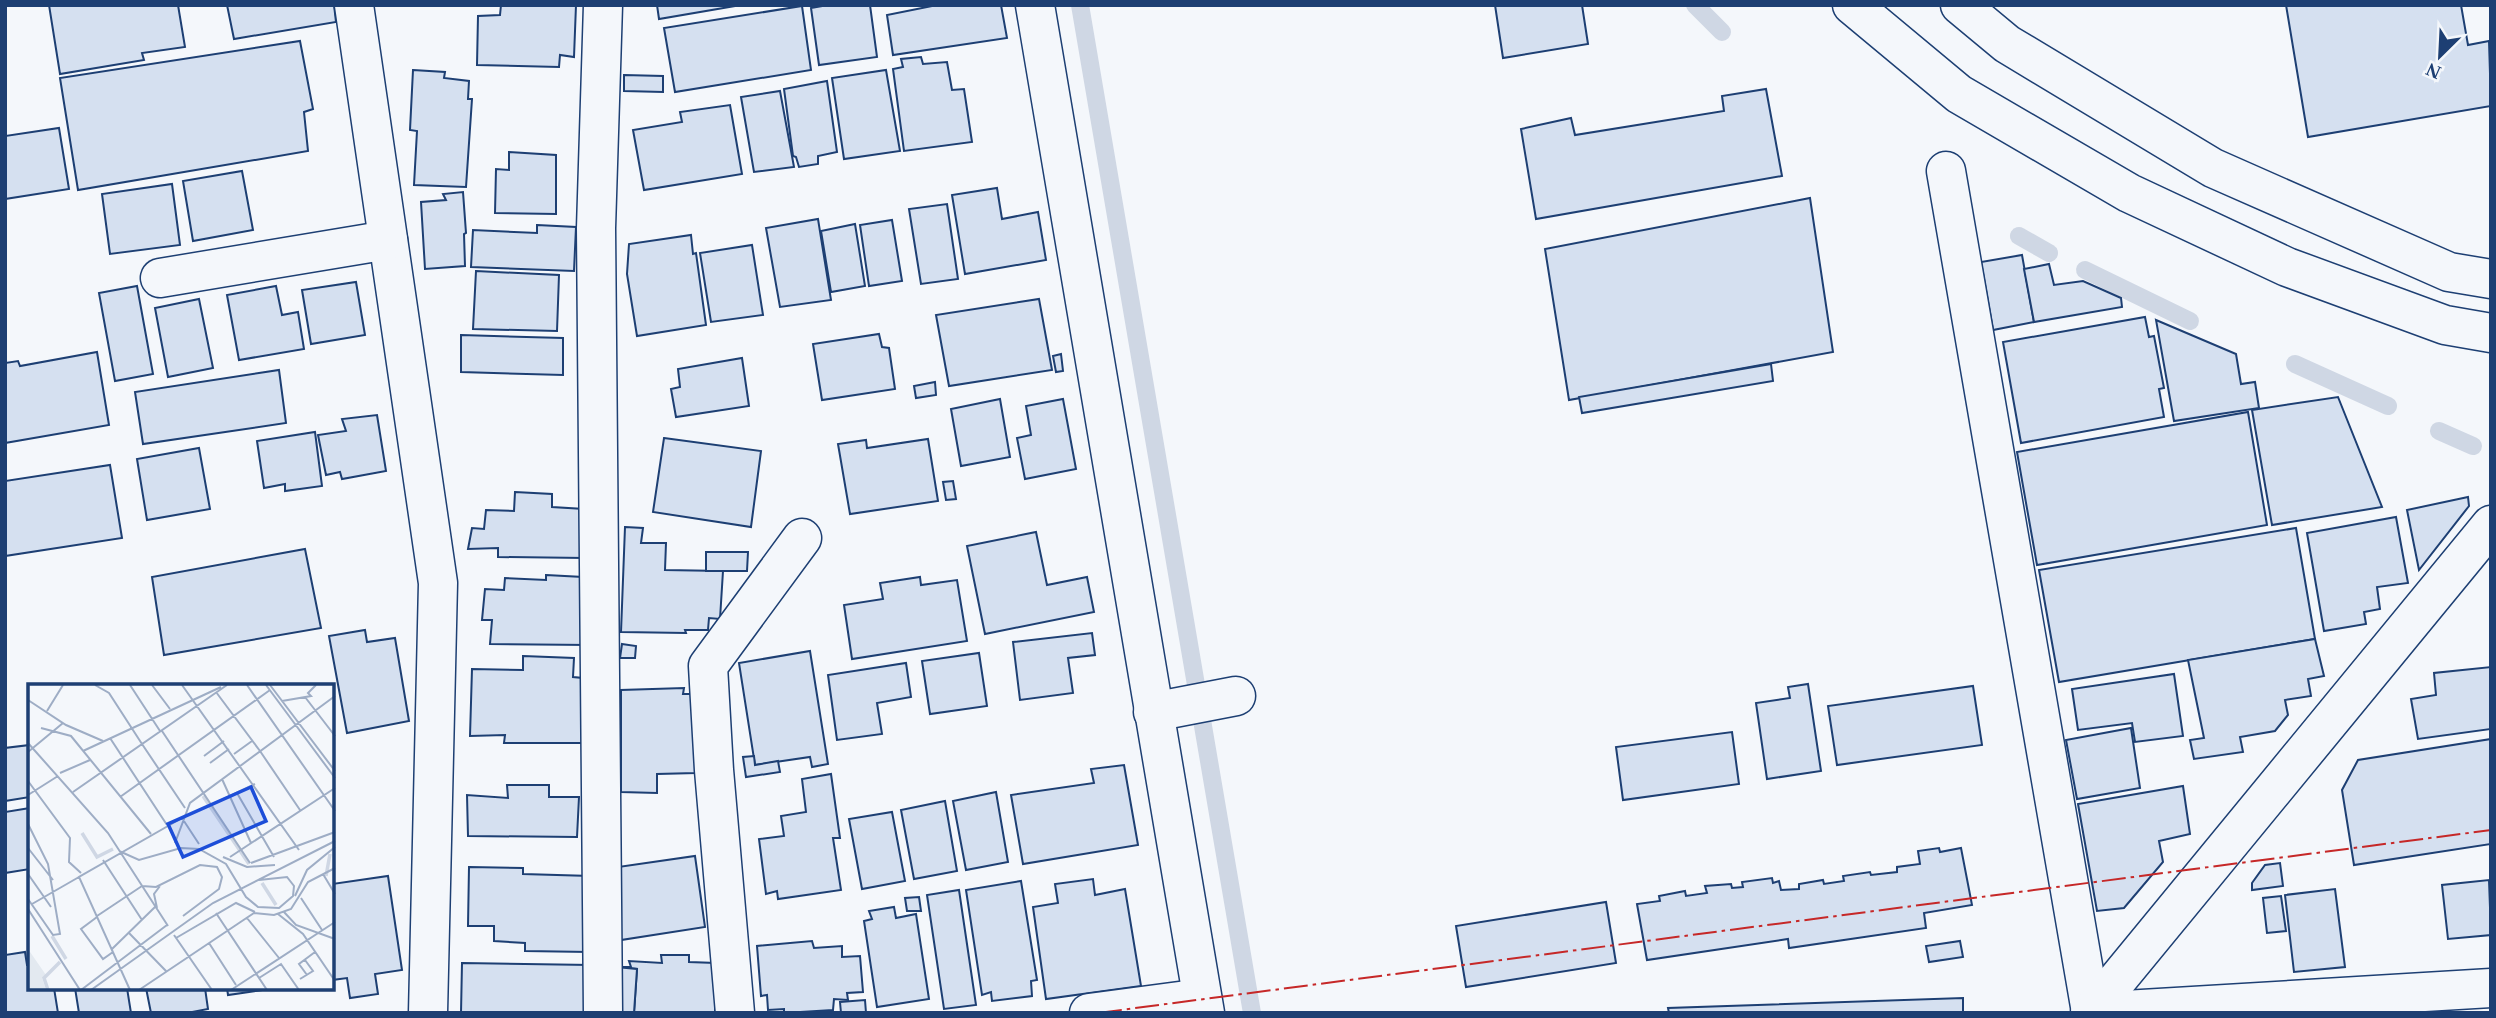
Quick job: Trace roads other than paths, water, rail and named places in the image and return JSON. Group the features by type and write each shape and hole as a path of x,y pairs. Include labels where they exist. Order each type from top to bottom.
{"main road":[{"path":"354,5 438,583 428,1013"},
{"path":"603,5 596,228 603,1013"},
{"path":"1034,5 1161,710 1204,1005 1089,1013"},
{"path":"1852,5 1959,94 2129,193 2287,267 2445,325 2491,333"},
{"path":"1960,5 2007,44 2213,168 2449,272 2491,279"},
{"path":"1946,171 2091,1012"},
{"path":"160,278 388,240"},
{"path":"2091,1012 2491,525"},
{"path":"735,1013 708,666 802,538"},
{"path":"1161,710 1236,696"},
{"path":"2091,1012 2491,988"}],"waterway":[{"path":"1080,5 1252,1013"},
{"path":"1695,5 1722,32"},
{"path":"2019,236 2049,253"},
{"path":"2085,270 2190,321"},
{"path":"2295,364 2388,406"},
{"path":"2439,431 2473,446"}]}
